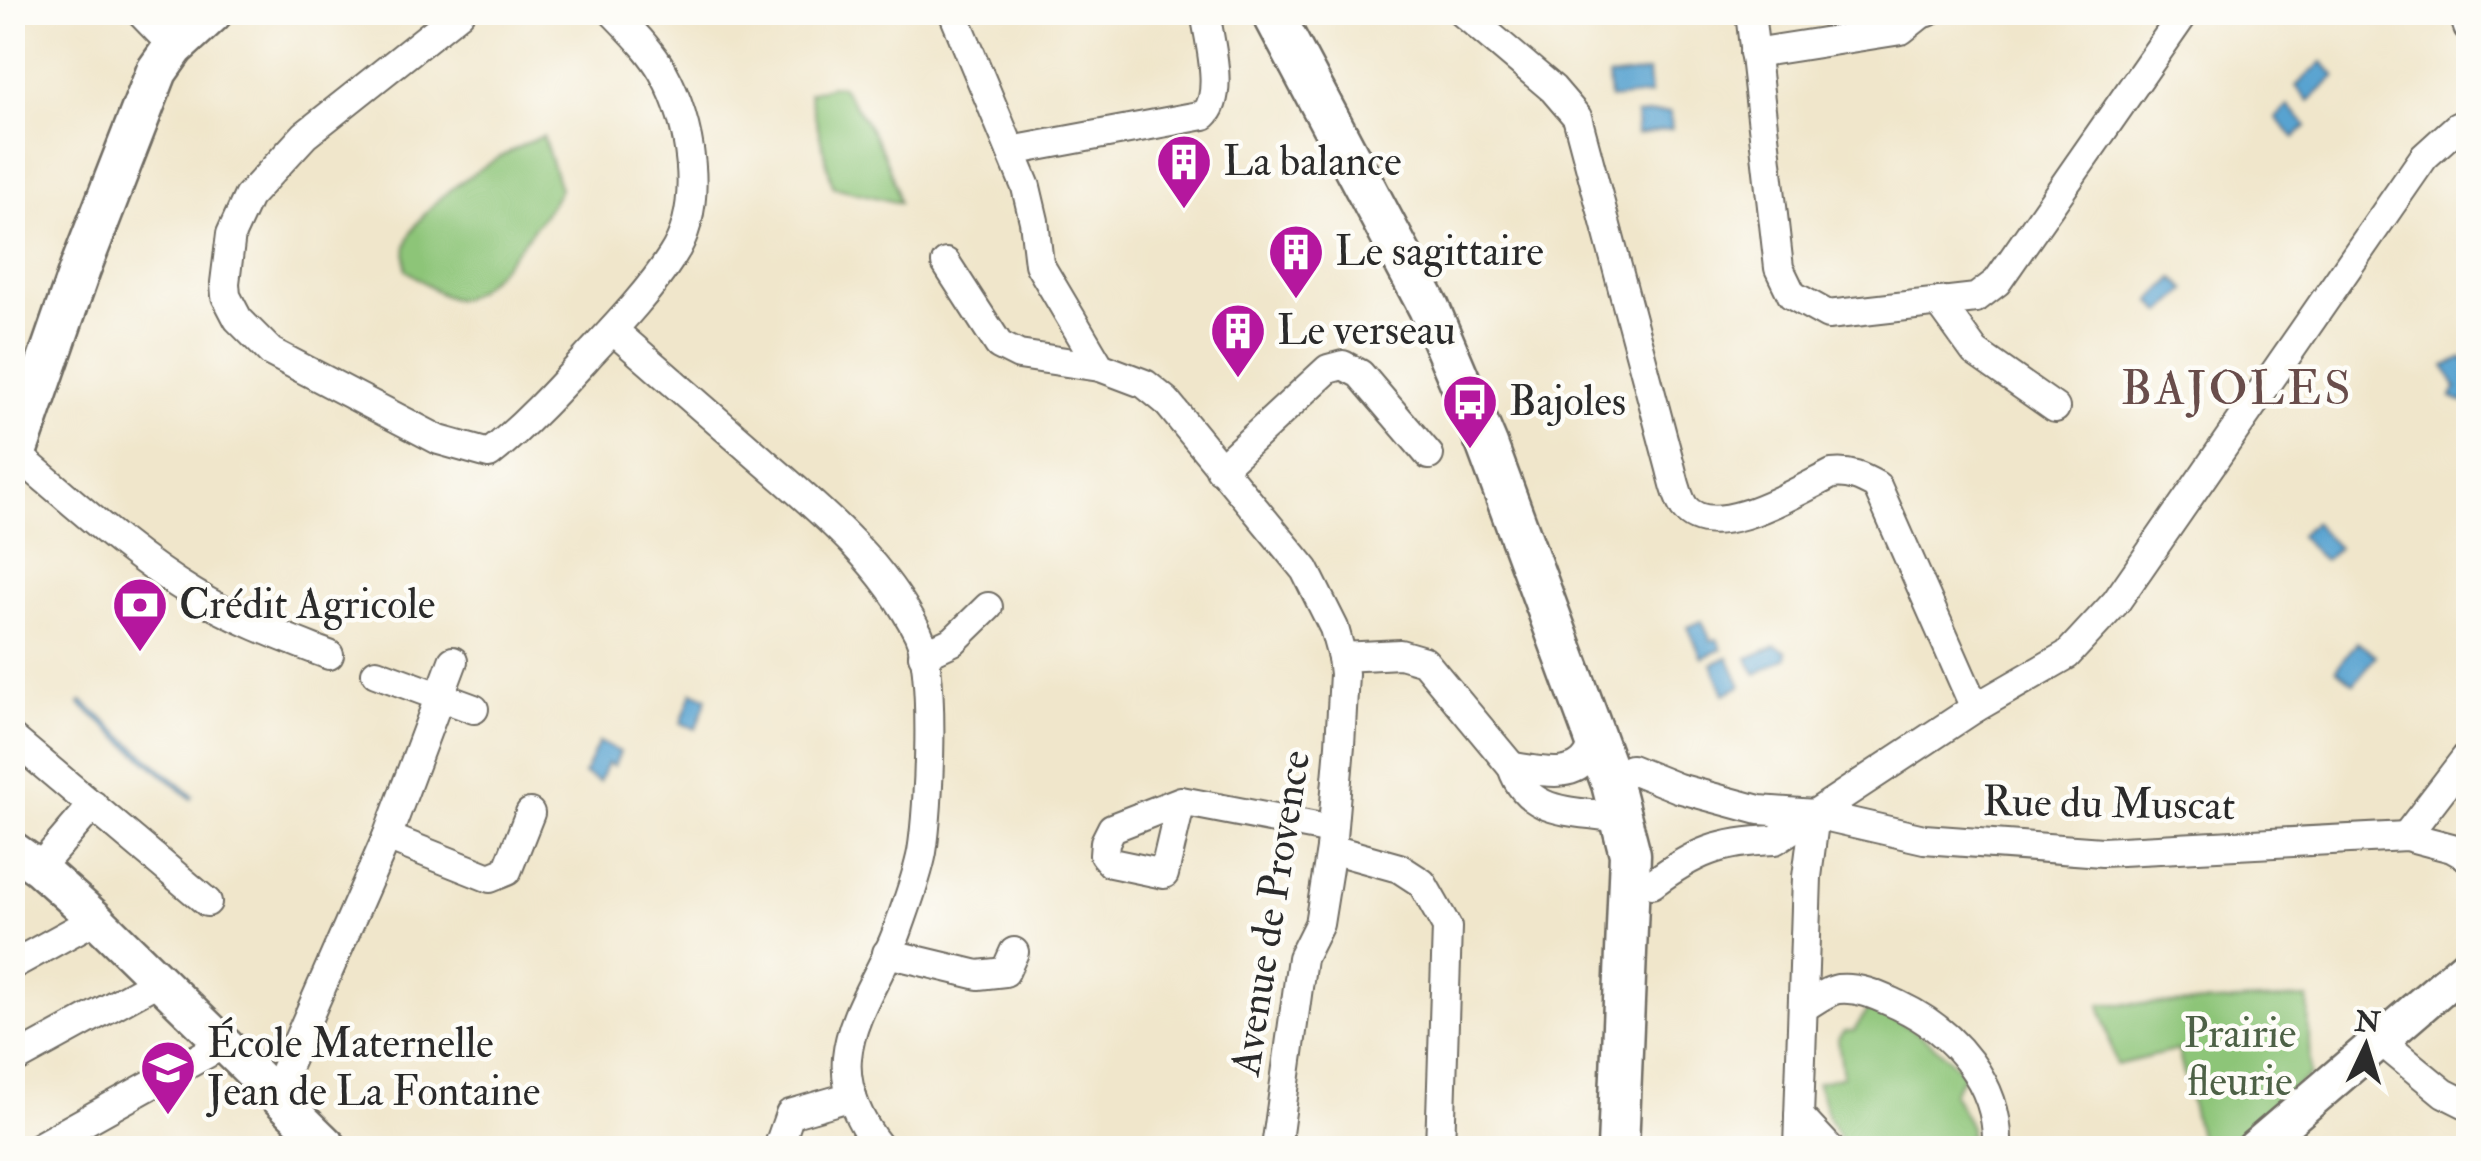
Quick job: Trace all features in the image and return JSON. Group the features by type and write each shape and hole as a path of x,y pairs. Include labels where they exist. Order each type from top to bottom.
{"main road":[{"path":"14,459 135,120 157,71 174,47 212,12"},
{"path":"1272,12 1429,308 1487,445 1594,732 1622,819 1630,854 1630,894 1618,1148"},
{"path":"1296,12 1448,304 1506,438 1650,827 1652,884 1642,1148"}],"street":[{"path":"140,12 174,47"},
{"path":"460,12 305,136 248,197 226,254 226,296 238,319 271,352 439,440 489,454 523,427 613,330 674,254 686,224 690,186 683,119 662,72 614,12"},
{"path":"954,12 1026,187 1039,264 1100,367"},
{"path":"1010,151 1204,115 1211,109 1215,88 1205,12"},
{"path":"1462,12 1554,89 1578,118 1671,469 1685,508 1696,517 1716,521 1736,518 1832,474 1846,473 1877,486 1976,708"},
{"path":"1750,12 1779,268 1792,295 1828,315 1976,298 1997,282 2185,12"},
{"path":"1754,53 1901,30 1928,12"},
{"path":"2462,12 2468,27"},
{"path":"1652,884 1689,856 1736,842 1775,840 1976,708 2068,655 2116,602 2424,157 2468,122"},
{"name":"Avenue de Provence","path":"946,263 1000,345 1019,355 1100,367 1145,384 1166,401 1305,570 1334,628 1342,657 1340,745 1331,839 1318,924 1302,958 1276,1148"},
{"path":"1939,302 1974,352 2054,408"},
{"path":"613,330 848,534 884,576 920,638 927,684 929,761 922,853 896,936 863,1004 846,1058 852,1096 865,1130 880,1148"},
{"path":"1220,469 1328,368 1343,365 1360,374 1429,456"},
{"path":"14,459 196,595 264,630 329,655"},
{"path":"923,655 953,641 988,607"},
{"path":"1342,657 1400,654 1424,661 1534,799 1556,811 1586,811 1622,819"},
{"path":"275,1093 387,836 454,661"},
{"path":"376,673 474,708"},
{"path":"1512,768 1551,774 1575,768 1588,756 1594,732"},
{"path":"12,738 207,902"},
{"path":"2406,836 2468,756"},
{"name":"Rue du Muscat","path":"1631,769 1678,788 1759,810 1815,814 1924,839 2102,852 2406,836 2452,848 2468,857"},
{"path":"1181,801 1331,839 1399,868 1422,883 1447,927 1440,1148"},
{"path":"93,806 23,861 96,919 330,1148"},
{"path":"387,836 490,878 508,871 530,814"},
{"path":"1798,1148 1807,877 1815,814"},
{"path":"12,965 96,919"},
{"path":"887,953 978,975 993,975 1005,972 1014,952"},
{"path":"2255,1148 2372,1051 2468,964"},
{"path":"12,1061 158,981"},
{"path":"1804,1007 1835,989 1868,990 1910,1010 1952,1039 1982,1079 1998,1121 1997,1148"},
{"path":"2415,1013 2414,1044 2420,1074"},
{"path":"37,1148 222,1045"},
{"path":"2372,1051 2420,1074 2468,1105"},
{"path":"778,1148 790,1114 852,1096"},
{"path":"1799,1116 1829,1148"}],"green space":[{"path":"841,86 869,127 890,171 899,203 833,187 809,93"},
{"path":"543,136 560,189 543,217 495,274 464,297 453,299 406,270 406,246 414,229 444,195 485,166"},
{"name":"Prairie fleurie","path":"2308,998 2310,1075 2224,1148 2202,1148 2178,1050 2116,1065 2100,1004 2169,1004"},
{"path":"1868,1008 1921,1035 1965,1074 1953,1093 1970,1127 1970,1148 1845,1148 1828,1117 1817,1083 1843,1076 1838,1039 1845,1031 1854,1031"}],"water":[{"path":"2322,62 2336,76 2309,101 2296,86"},
{"path":"1648,72 1650,95 1610,99 1608,77"},
{"path":"2288,106 2307,126 2295,138 2276,118"},
{"path":"1670,112 1672,129 1637,134 1636,115"},
{"path":"2174,278 2186,290 2162,313 2151,301"},
{"path":"2464,358 2468,367 2468,404 2452,397 2456,388 2445,366"},
{"path":"2313,522 2338,548 2324,561 2299,536"},
{"path":"1702,621 1711,641 1717,639 1722,649 1702,658 1688,627"},
{"path":"2357,642 2376,656 2354,684 2336,669"},
{"path":"1776,646 1786,651 1787,657 1756,674 1748,658"},
{"path":"1728,657 1741,686 1724,694 1712,664"},
{"path":"692,692 707,698 696,729 681,723"},
{"path":"82,701 193,796 191,799 79,704"},
{"path":"599,742 620,752 614,766 607,763 599,782 584,774"}],"place":[{"name":"La balance","path":"1184,211"},
{"name":"Le sagittaire","path":"1296,301"},
{"name":"Le verseau","path":"1238,380"},
{"name":"Bajoles","path":"1470,451"},
{"name":"Crédit Agricole","path":"140,654"},
{"name":"École Maternelle Jean de La Fontaine","path":"168,1117"}],"district":[{"name":"BAJOLES","path":"2237,389"}]}
